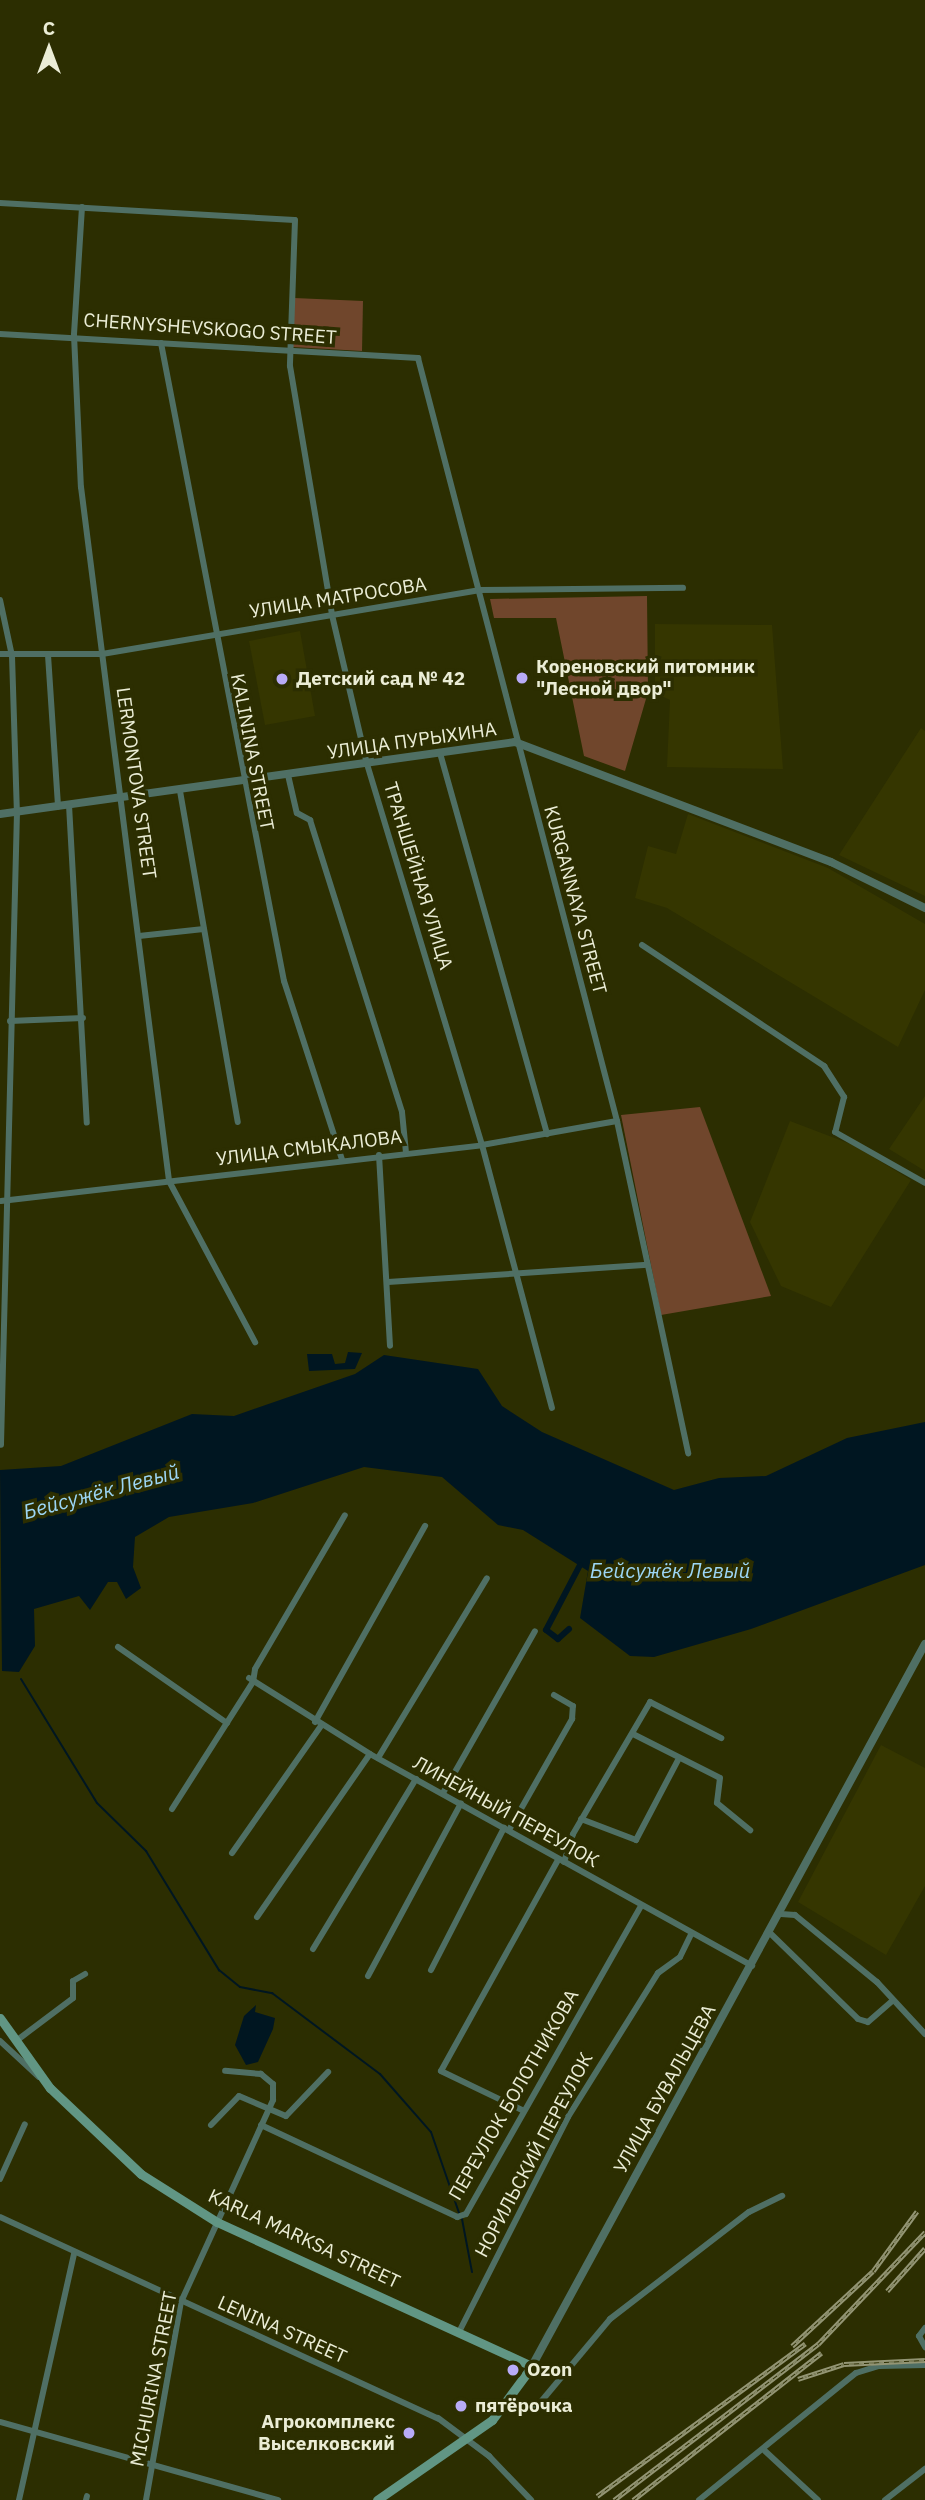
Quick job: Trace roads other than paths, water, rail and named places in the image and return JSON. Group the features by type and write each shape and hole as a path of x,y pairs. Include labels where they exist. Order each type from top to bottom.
{"main road":[{"name":"KARLA MARKSA STREET","path":"0,2018 50,2088 141,2174 217,2222 460,2330 532,2366"},
{"name":"УЛИЦА БУВАЛЬЦЕВА","path":"377,2500 503,2409 532,2366"}],"street":[{"path":"0,203 82,206"},
{"name":"ТРАНШЕЙНАЯ УЛИЦА","path":"82,206 245,222 295,220 289,350 332,615 368,764 520,1277 552,1408"},
{"name":"LERMONTOVA STREET","path":"82,206 74,335 81,487 123,799 169,1181 256,1342"},
{"name":"CHERNYSHEVSKOGO STREET","path":"0,334 74,335 161,343 418,358"},
{"name":"KALININA STREET","path":"161,343 241,782 284,981 342,1159"},
{"name":"KURGANNAYA STREET","path":"418,358 617,1121 688,1453"},
{"name":"УЛИЦА МАТРОСОВА","path":"0,654 12,656 102,653 479,590 683,588"},
{"path":"0,600 12,656 17,812 2,1201 1,1445"},
{"path":"48,655 58,807"},
{"name":"УЛИЦА ПУРЫХИНА","path":"0,814 123,799 516,742 831,862 925,908"},
{"path":"440,753 547,1134"},
{"path":"288,775 297,813 310,820 402,1112 406,1153"},
{"path":"180,791 238,1122"},
{"path":"69,806 87,1122"},
{"path":"139,936 204,929"},
{"path":"642,946 824,1066 844,1097 835,1132 925,1183"},
{"path":"10,1021 83,1018"},
{"name":"УЛИЦА СМЫКАЛОВА","path":"2,1201 342,1159 482,1145 617,1121"},
{"path":"379,1156 390,1346"},
{"path":"388,1282 520,1277 647,1265"},
{"path":"172,1809 227,1723 255,1669 345,1515"},
{"path":"232,1853 318,1724 425,1526"},
{"path":"378,1758 486,1578"},
{"path":"443,1793 535,1631"},
{"name":"УЛИЦА БУВАЛЬЦЕВА","path":"532,2366 781,1914 925,1644"},
{"path":"118,1647 227,1723"},
{"name":"ЛИНЕЙНЫЙ ПЕРЕУЛОК","path":"251,1680 370,1754 752,1966"},
{"path":"431,1970 506,1829 572,1718 573,1706 555,1695"},
{"path":"522,2110 441,2071 561,1861 581,1819 650,1702 721,1738"},
{"path":"633,1734 678,1760 720,1778 717,1803 750,1830"},
{"path":"257,1917 370,1754"},
{"path":"581,1819 636,1840 678,1760"},
{"path":"313,1949 416,1779"},
{"path":"368,1976 461,1803"},
{"name":"ПЕРЕУЛОК БОЛОТНИКОВА","path":"261,2125 457,2217 466,2214 522,2110 641,1906"},
{"path":"781,1914 795,1915 925,2034"},
{"path":"770,1933 858,2019 868,2022 892,2001"},
{"name":"НОРИЛЬСКИЙ ПЕРЕУЛОК","path":"460,2330 568,2117 658,1973 680,1956 691,1934"},
{"path":"16,2040 73,1998 73,1981 85,1974"},
{"path":"0,2041 50,2088"},
{"name":"MICHURINA STREET","path":"146,2500 181,2302 268,2112 275,2089 269,2079 248,2068 225,2071"},
{"path":"211,2125 239,2096 268,2112 286,2116 328,2072"},
{"path":"0,2179 25,2124"},
{"path":"503,2409 521,2412 539,2404 610,2319 749,2212 782,2196"},
{"name":"LENINA STREET","path":"0,2217 438,2418 466,2437 531,2500"},
{"path":"19,2500 36,2434 74,2253"},
{"path":"925,2328 919,2336 925,2347"},
{"path":"699,2500 765,2451 856,2373 879,2365 925,2365"},
{"path":"0,2422 278,2500"},
{"path":"765,2451 818,2500"},
{"path":"885,2500 925,2469"}],"water":[{"path":"348,1352 362,1353 355,1369 309,1371 307,1354 332,1354 335,1364 345,1363"},
{"name":"Бейсужёк Левый","path":"384,1355 478,1369 502,1406 542,1432 674,1490 719,1478 766,1476 847,1438 925,1422 925,1565 751,1629 654,1657 630,1656 580,1618 588,1571 523,1530 498,1525 442,1477 364,1467 253,1503 169,1517 135,1537 133,1567 141,1588 126,1599 117,1582 108,1582 90,1610 79,1596 34,1609 35,1646 19,1672 2,1671 0,1470 61,1466 192,1414 234,1416 355,1374"},
{"path":"256,2005 255,2012 275,2018 258,2062 246,2065 235,2045 244,2016"}],"waterway":[{"path":"569,1629 558,1639 546,1630 580,1565"},
{"path":"21,1679 97,1803 146,1851 219,1970 240,1987 272,1993 380,2074 431,2132 459,2213"},
{"path":"462,2219 472,2272"}],"railway":[{"path":"792,2346 873,2271 917,2211"},
{"path":"614,2500 818,2344 925,2232"},
{"path":"887,2291 925,2248"},
{"path":"597,2496 805,2344"},
{"path":"633,2500 821,2353"},
{"path":"798,2379 844,2364 925,2360"}],"place":[{"name":"Кореновский питомник \"Лесной двор\"","path":"522,678"},
{"name":"Детский сад № 42","path":"282,679"},
{"name":"Ozon","path":"513,2370"},
{"name":"пятёрочка","path":"461,2406"},
{"name":"Агрокомплекс Выселковский","path":"409,2433"}]}
